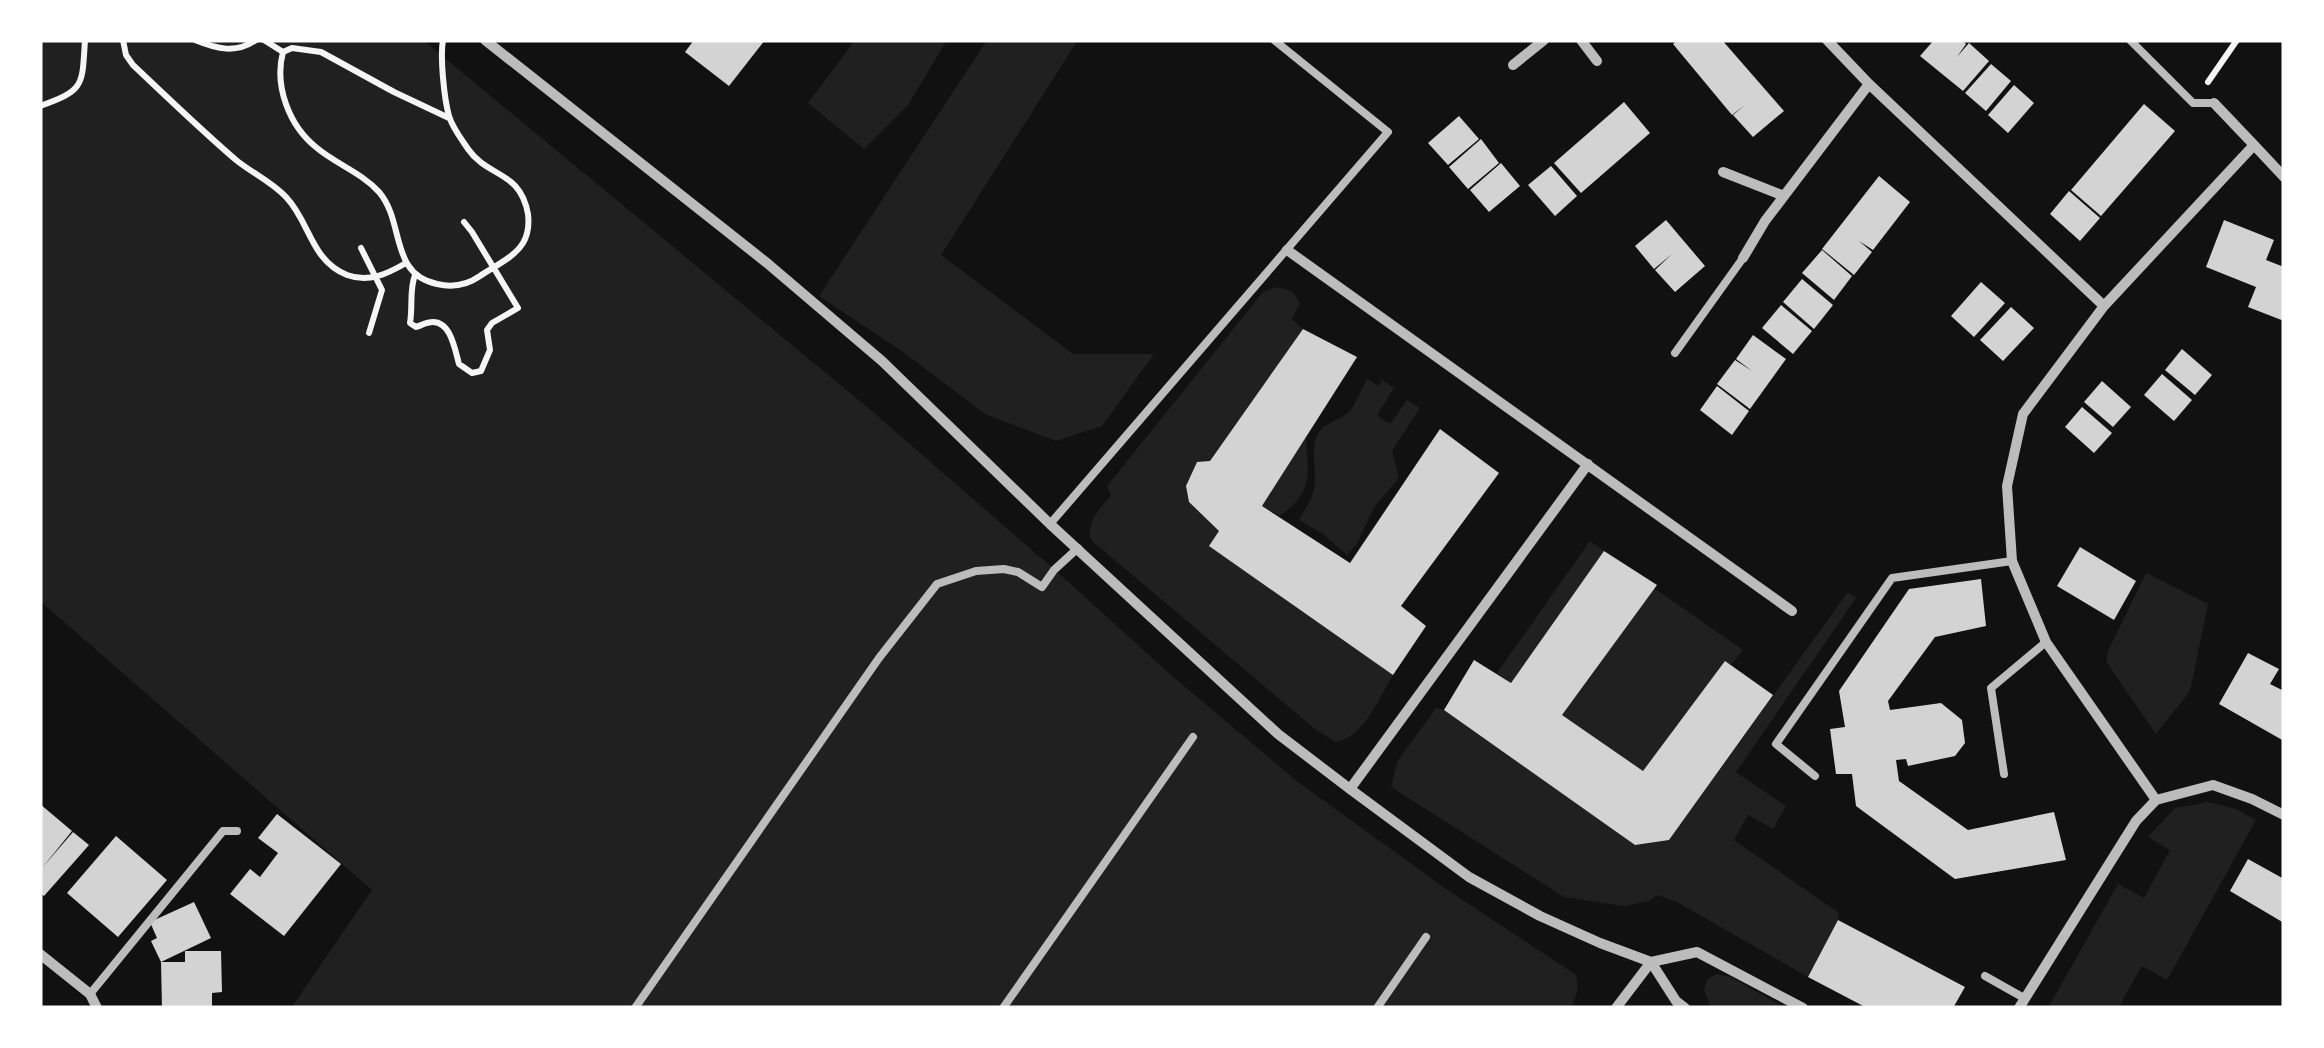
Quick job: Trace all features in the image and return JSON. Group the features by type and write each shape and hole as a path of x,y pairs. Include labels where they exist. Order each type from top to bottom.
{"street":[{"path":"485,40 767,263 882,362 1050,524 1278,734 1469,877 1600,943 1651,962 1697,952 1803,1008"},
{"path":"1513,66 1544,40"},
{"path":"1581,40 1598,61"},
{"path":"1827,40 2104,306"},
{"path":"1744,258 1765,221 1869,84"},
{"path":"2214,104 2284,176"},
{"path":"2156,800 2046,642 2012,561 2007,486 2023,414 2104,306 2254,145"},
{"path":"1723,172 1784,196"},
{"path":"1287,250 1792,611"},
{"path":"1350,789 1588,464"},
{"path":"2022,1003 2136,821 2156,800 2213,785 2284,815"},
{"path":"40,954 90,994 97,1008"},
{"path":"1616,1008 1651,962"},
{"path":"1651,962 1685,1008"}],"lane":[{"path":"1050,524 1388,132 1274,40"},
{"path":"2130,40 2193,103 2214,104"},
{"path":"1675,353 1744,258"},
{"path":"635,1008 879,658 937,584 976,571 1004,569 1018,572 1042,587 1078,548"},
{"path":"1815,776 1776,744 1892,578 2012,561"},
{"path":"2004,774 1991,688 2046,642"},
{"path":"1003,1008 1193,738"},
{"path":"90,994 224,830 236,830"},
{"path":"1377,1008 1426,937"},
{"path":"1984,976 2022,1003"}],"path":[{"path":"40,106 69,96 77,89 83,76 85,40"},
{"path":"123,40 133,66 238,162 296,208 319,254 331,266 348,275 369,278 406,264"},
{"path":"195,40 225,50 240,49 256,40"},
{"path":"264,40 283,52"},
{"path":"283,52 279,68 289,112 301,133 383,196 406,264 416,275 430,283 460,285 520,248 529,220 517,186 470,152 449,118 440,54 443,40"},
{"path":"2193,103 2238,40"},
{"path":"283,52 292,48 321,52 449,118"},
{"path":"416,275 411,288 410,323 416,327 435,322 445,326 458,364 472,374 481,372 490,350 487,330 518,308 464,222"},
{"path":"361,248 382,290 369,333"}],"shaded area":[{"path":"40,40 423,40 873,412 1298,782 1449,891 1575,974 1577,991 1570,1008 291,1008 372,890 40,601"},
{"path":"855,40 947,40 908,105 864,149 808,103"},
{"path":"987,40 1078,40 941,255 1073,354 1154,354 1102,426 1056,441 985,414 906,354 819,296"},
{"path":"1276,287 1292,291 1300,303 1292,319 1303,329 1210,461 1196,463 1186,486 1189,502 1219,531 1212,543 1393,675 1363,725 1336,742 1315,729 1091,540 1090,533 1095,516 1111,495 1107,486 1263,292"},
{"path":"1367,379 1379,386 1382,380 1394,388 1377,415 1390,424 1407,400 1420,408 1392,451 1399,478 1375,506 1347,555 1299,520 1314,489 1317,436 1350,410"},
{"path":"1306,437 1308,472 1304,490 1280,516 1262,506"},
{"path":"1590,541 1604,551 1511,683 1497,673"},
{"path":"2146,573 2208,604 2190,691 2156,734 2107,663 2107,653"},
{"path":"1654,588 1743,650 1731,665 1725,662 1643,771 1562,715"},
{"path":"1848,592 1856,598 1736,772 1786,806 1773,829 1748,815 1734,840 1839,913 1808,977 1677,902 1657,895 1649,901 1624,906 1564,897 1391,787 1397,762 1436,708 1635,845 1669,840"},
{"path":"2208,802 2236,809 2256,820 2167,980 2142,966 2118,1008 2048,1008 2118,884 2144,898 2170,850 2148,837 2175,808"},
{"path":"1716,974 1731,977 1785,1008 1711,1008 1704,990 1707,980"}],"building":[{"path":"694,40 765,40 729,86 685,52"},
{"path":"1678,40 1722,40 1784,111 1753,137 1733,115 1745,105 1732,115 1673,44"},
{"path":"1934,40 1962,40 1966,44 1957,57 1969,43 1989,61 1963,91 1920,56"},
{"path":"1991,64 2011,81 1986,111 1965,93"},
{"path":"2014,85 2034,103 2008,133 1988,115"},
{"path":"1624,102 1650,133 1581,193 1554,163"},
{"path":"2144,104 2175,131 2101,216 2071,190"},
{"path":"1459,116 1479,139 1448,165 1428,143"},
{"path":"1481,139 1499,163 1468,189 1449,167"},
{"path":"1501,163 1520,186 1489,212 1470,190"},
{"path":"1551,166 1577,196 1555,216 1528,185"},
{"path":"1879,176 1910,202 1873,250 1859,241 1872,252 1854,275 1822,249"},
{"path":"2069,191 2100,218 2080,241 2050,214"},
{"path":"1666,220 1705,266 1675,292 1655,270 1672,254 1654,269 1635,246"},
{"path":"2224,220 2274,240 2266,260 2284,267 2284,321 2248,307 2256,287 2206,267"},
{"path":"1822,250 1852,276 1834,300 1802,273"},
{"path":"1802,279 1833,305 1814,329 1783,302"},
{"path":"1981,282 2005,303 1974,337 1951,316"},
{"path":"1781,305 1812,331 1793,354 1762,328"},
{"path":"2011,307 2034,328 2003,361 1980,340"},
{"path":"1303,329 1357,357 1262,506 1350,563 1440,429 1499,473 1401,606 1426,626 1393,675 1209,546 1219,531 1189,502 1186,486 1197,462 1210,461"},
{"path":"1753,335 1786,359 1750,409 1717,384 1735,360 1752,371 1736,359"},
{"path":"2182,349 2212,375 2195,395 2165,370"},
{"path":"2162,374 2192,400 2174,421 2144,395"},
{"path":"2102,381 2131,407 2113,427 2084,402"},
{"path":"1717,386 1749,411 1732,435 1700,410"},
{"path":"2082,407 2112,433 2094,453 2065,427"},
{"path":"2080,547 2136,581 2114,620 2057,586"},
{"path":"1604,551 1657,585 1562,715 1643,771 1725,661 1773,695 1669,840 1635,845 1444,710 1474,660 1511,683"},
{"path":"1981,579 1986,626 1935,637 1888,701 1890,710 1941,703 1962,720 1965,743 1955,756 1908,766 1906,759 1896,760 1899,781 1968,830 2054,812 2066,860 1955,879 1856,806 1852,774 1836,774 1830,729 1845,727 1839,691 1909,589"},
{"path":"2248,653 2279,669 2270,684 2284,691 2284,741 2219,704"},
{"path":"40,804 72,831 42,868 73,832 89,845 44,896 40,893"},
{"path":"277,814 341,864 284,936 230,894 250,869 260,877 278,853 258,838"},
{"path":"116,836 167,880 118,937 67,893"},
{"path":"2248,859 2284,879 2284,923 2230,891"},
{"path":"194,902 211,938 161,962 151,941 157,938 150,922"},
{"path":"1838,920 1965,987 1953,1008 1867,1008 1808,977"},
{"path":"185,951 221,951 222,992 212,993 212,1008 162,1008 161,962 185,962"}]}
